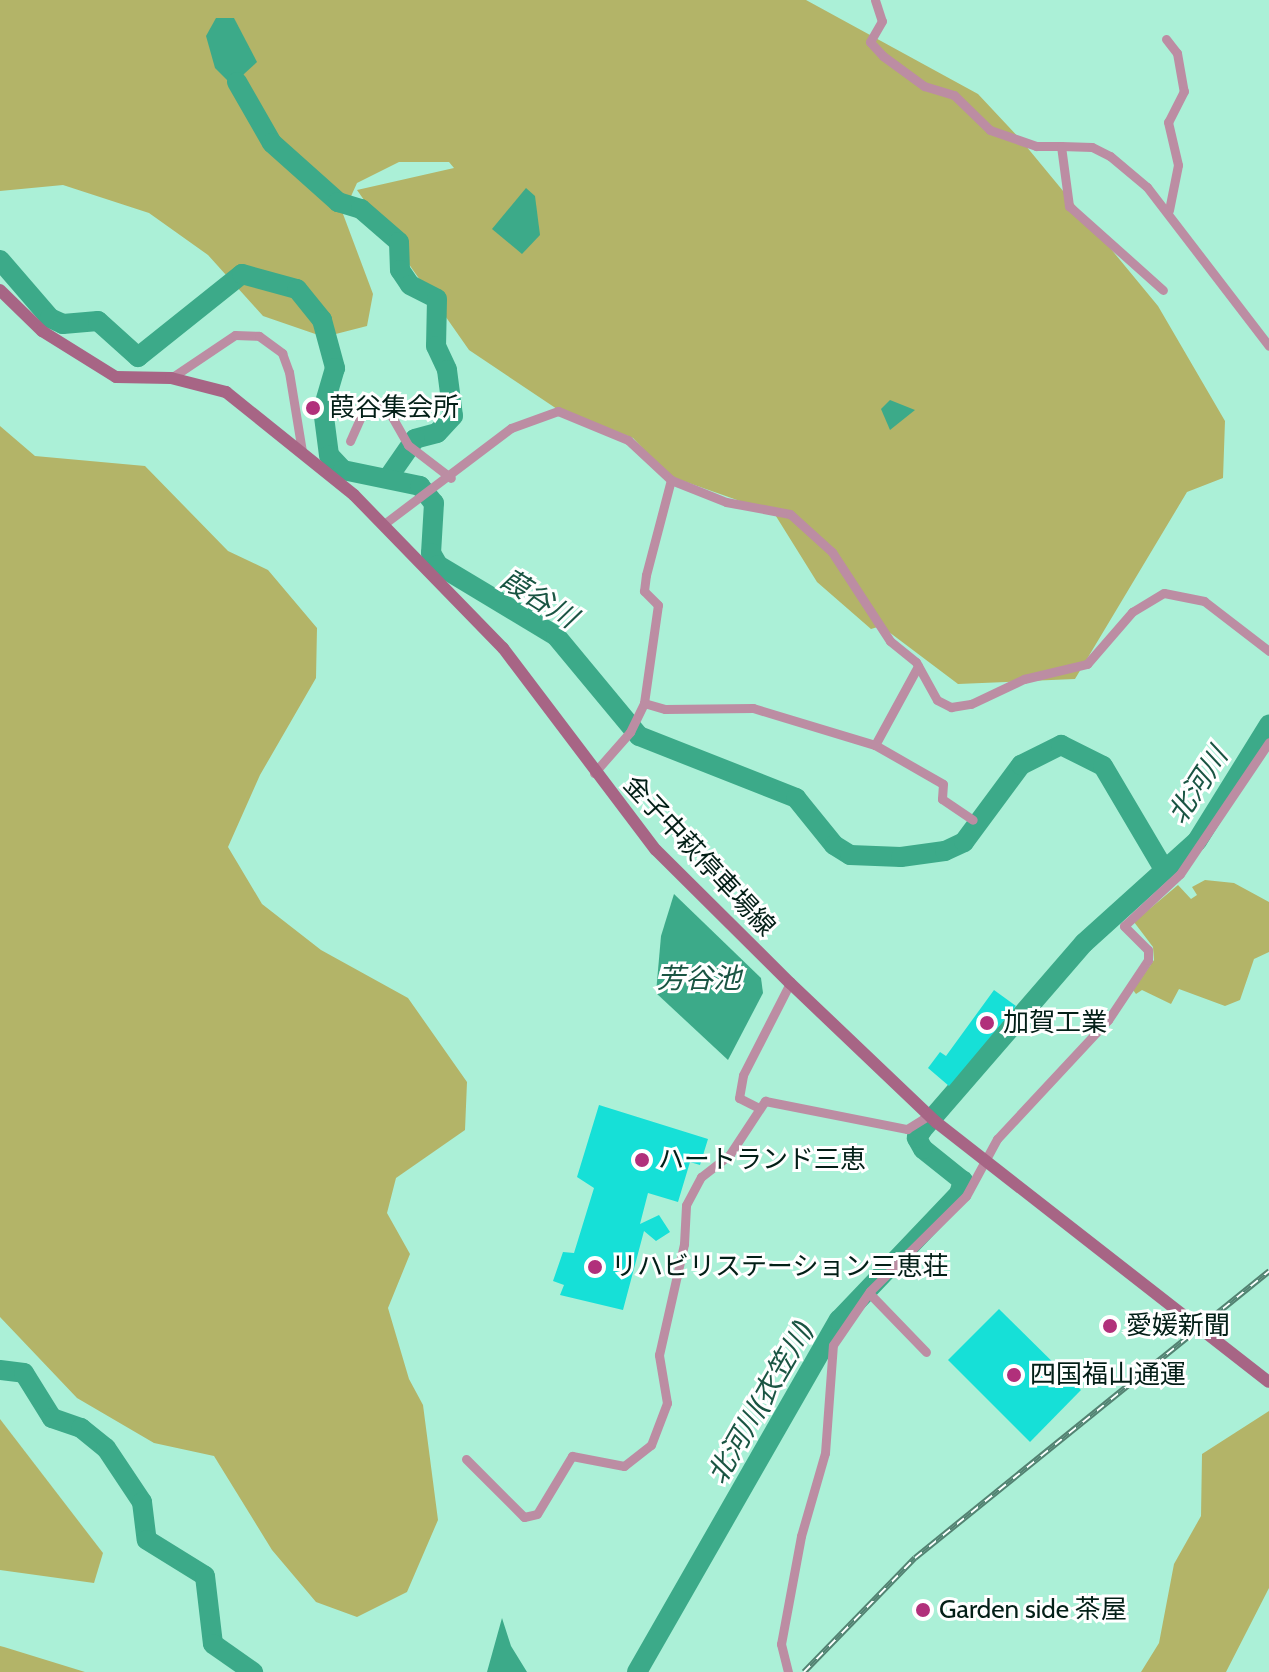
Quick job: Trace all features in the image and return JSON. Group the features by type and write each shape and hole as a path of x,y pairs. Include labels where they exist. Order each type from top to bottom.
{"main road":[{"name":"金子中萩停車場線","path":"0,290 42,331 96,367 143,381 171,378 226,392 302,451 384,524 503,648 594,773 656,850 790,983 932,1118 1269,1382"}],"street":[{"path":"875,0 882,21 870,42 883,56 924,86 954,95 990,130 1036,146 1092,147 1110,156 1169,210 1184,240 1269,346"},
{"path":"1166,39 1177,53 1184,91 1168,122 1178,165 1169,210"},
{"path":"1061,146 1069,206 1163,290"},
{"path":"171,378 235,335 259,336 282,353 289,372 302,451"},
{"path":"350,441 365,408 387,408 411,448 451,478"},
{"path":"384,524 451,478 511,428 558,411 628,440 671,480 726,502 790,514 832,552 890,641 918,666 937,700 961,708 1024,679 1087,664 1132,612 1164,593 1204,601 1269,651"},
{"path":"594,773 630,732 644,703 658,605 644,591 671,480"},
{"path":"875,745 918,666"},
{"path":"644,703 769,711 875,745 943,784 942,799 973,820"},
{"path":"788,1672 781,1644 801,1536 825,1453 828,1362 869,1293 958,1206 982,1159 1108,1020 1149,954 1124,926 1180,874 1269,742"},
{"path":"757,1107 739,1098 743,1075 790,983"},
{"path":"466,1459 524,1517 537,1514 572,1456 624,1466 651,1445 667,1403 659,1355 684,1244 686,1205 701,1177 730,1154 757,1107 775,1099 799,1112 907,1129 932,1118"},
{"path":"869,1293 926,1352"}],"shaded area":[{"path":"0,0 806,0 978,94 1021,140 1158,306 1225,421 1223,478 1187,492 1075,679 958,684 881,626 871,629 817,582 774,513 669,476 633,438 557,409 469,350 357,190 454,168 449,162 399,162 357,183 343,214 373,294 367,326 324,337 263,316 208,255 149,213 63,185 0,191"},
{"path":"0,426 35,456 145,466 228,551 268,570 317,628 316,678 260,775 228,847 262,904 321,950 408,998 467,1082 465,1130 396,1178 387,1213 410,1254 388,1308 409,1379 423,1405 438,1520 407,1592 357,1617 316,1602 272,1550 214,1456 154,1443 77,1398 0,1317"},
{"path":"1205,880 1234,883 1269,902 1269,952 1254,959 1240,1000 1225,1006 1179,989 1171,1004 1142,990 1136,994 1133,990 1154,960 1153,947 1134,922 1178,885 1191,899 1197,895 1192,887"},
{"path":"1269,1411 1269,1588 1226,1672 1141,1672 1159,1643 1174,1564 1201,1516 1202,1454"},
{"path":"0,1419 103,1553 94,1583 0,1570"},
{"path":"0,1646 4,1647 85,1672 0,1672"}],"water":[{"path":"216,18 234,18 257,62 232,85 215,68 206,36"},
{"path":"526,188 535,196 540,235 522,254 492,229"},
{"path":"890,400 915,410 890,430 881,409"},
{"name":"芳谷池","path":"674,894 761,978 763,993 728,1060 656,993 661,936"},
{"path":"502,1618 511,1646 527,1672 487,1672"}],"building":[{"name":"加賀工業","path":"994,990 1016,1006 949,1086 928,1068 940,1052 946,1056"},
{"path":"599,1105 708,1139 700,1165 690,1162 678,1202 648,1193 640,1224 659,1215 670,1232 656,1241 644,1231 623,1310 560,1295 564,1285 553,1281 563,1252 574,1253 594,1188 577,1177"},
{"name":"四国福山通運","path":"999,1309 1081,1390 1030,1442 948,1360"}],"waterway":[{"path":"237,82 272,143 338,202 361,209 399,242 400,270 410,285 437,299 436,346 447,370 453,416 437,433 415,439 390,475"},
{"name":"葭谷川","path":"0,260 50,318 63,324 98,321 138,357 242,274 297,289 322,320 335,368 323,409 329,455 343,470 420,486 434,503 431,553 438,565 556,636 639,736 796,798 834,845 850,855 901,857 945,851 964,842 1021,765 1061,745 1103,766 1164,869"},
{"name":"北河川(衣笠川)","path":"637,1672 839,1320 959,1194 963,1181 923,1149 917,1138 922,1130 1084,943 1197,841 1269,725"},
{"name":"北河川(衣笠川)","path":"0,1370 24,1373 52,1418 81,1428 106,1448 142,1502 147,1540 205,1576 213,1644 253,1672"}],"railway":[{"path":"804,1672 915,1558 1269,1271"}],"place":[{"name":"葭谷集会所","path":"313,408"},
{"name":"加賀工業","path":"987,1023"},
{"name":"ハートランド三恵","path":"642,1160"},
{"name":"リハビリステーション三恵荘","path":"595,1267"},
{"name":"愛媛新聞","path":"1110,1326"},
{"name":"四国福山通運","path":"1014,1375"},
{"name":"Garden side 茶屋","path":"923,1610"}],"water label":[{"name":"北河川","path":"1197,785"}]}
